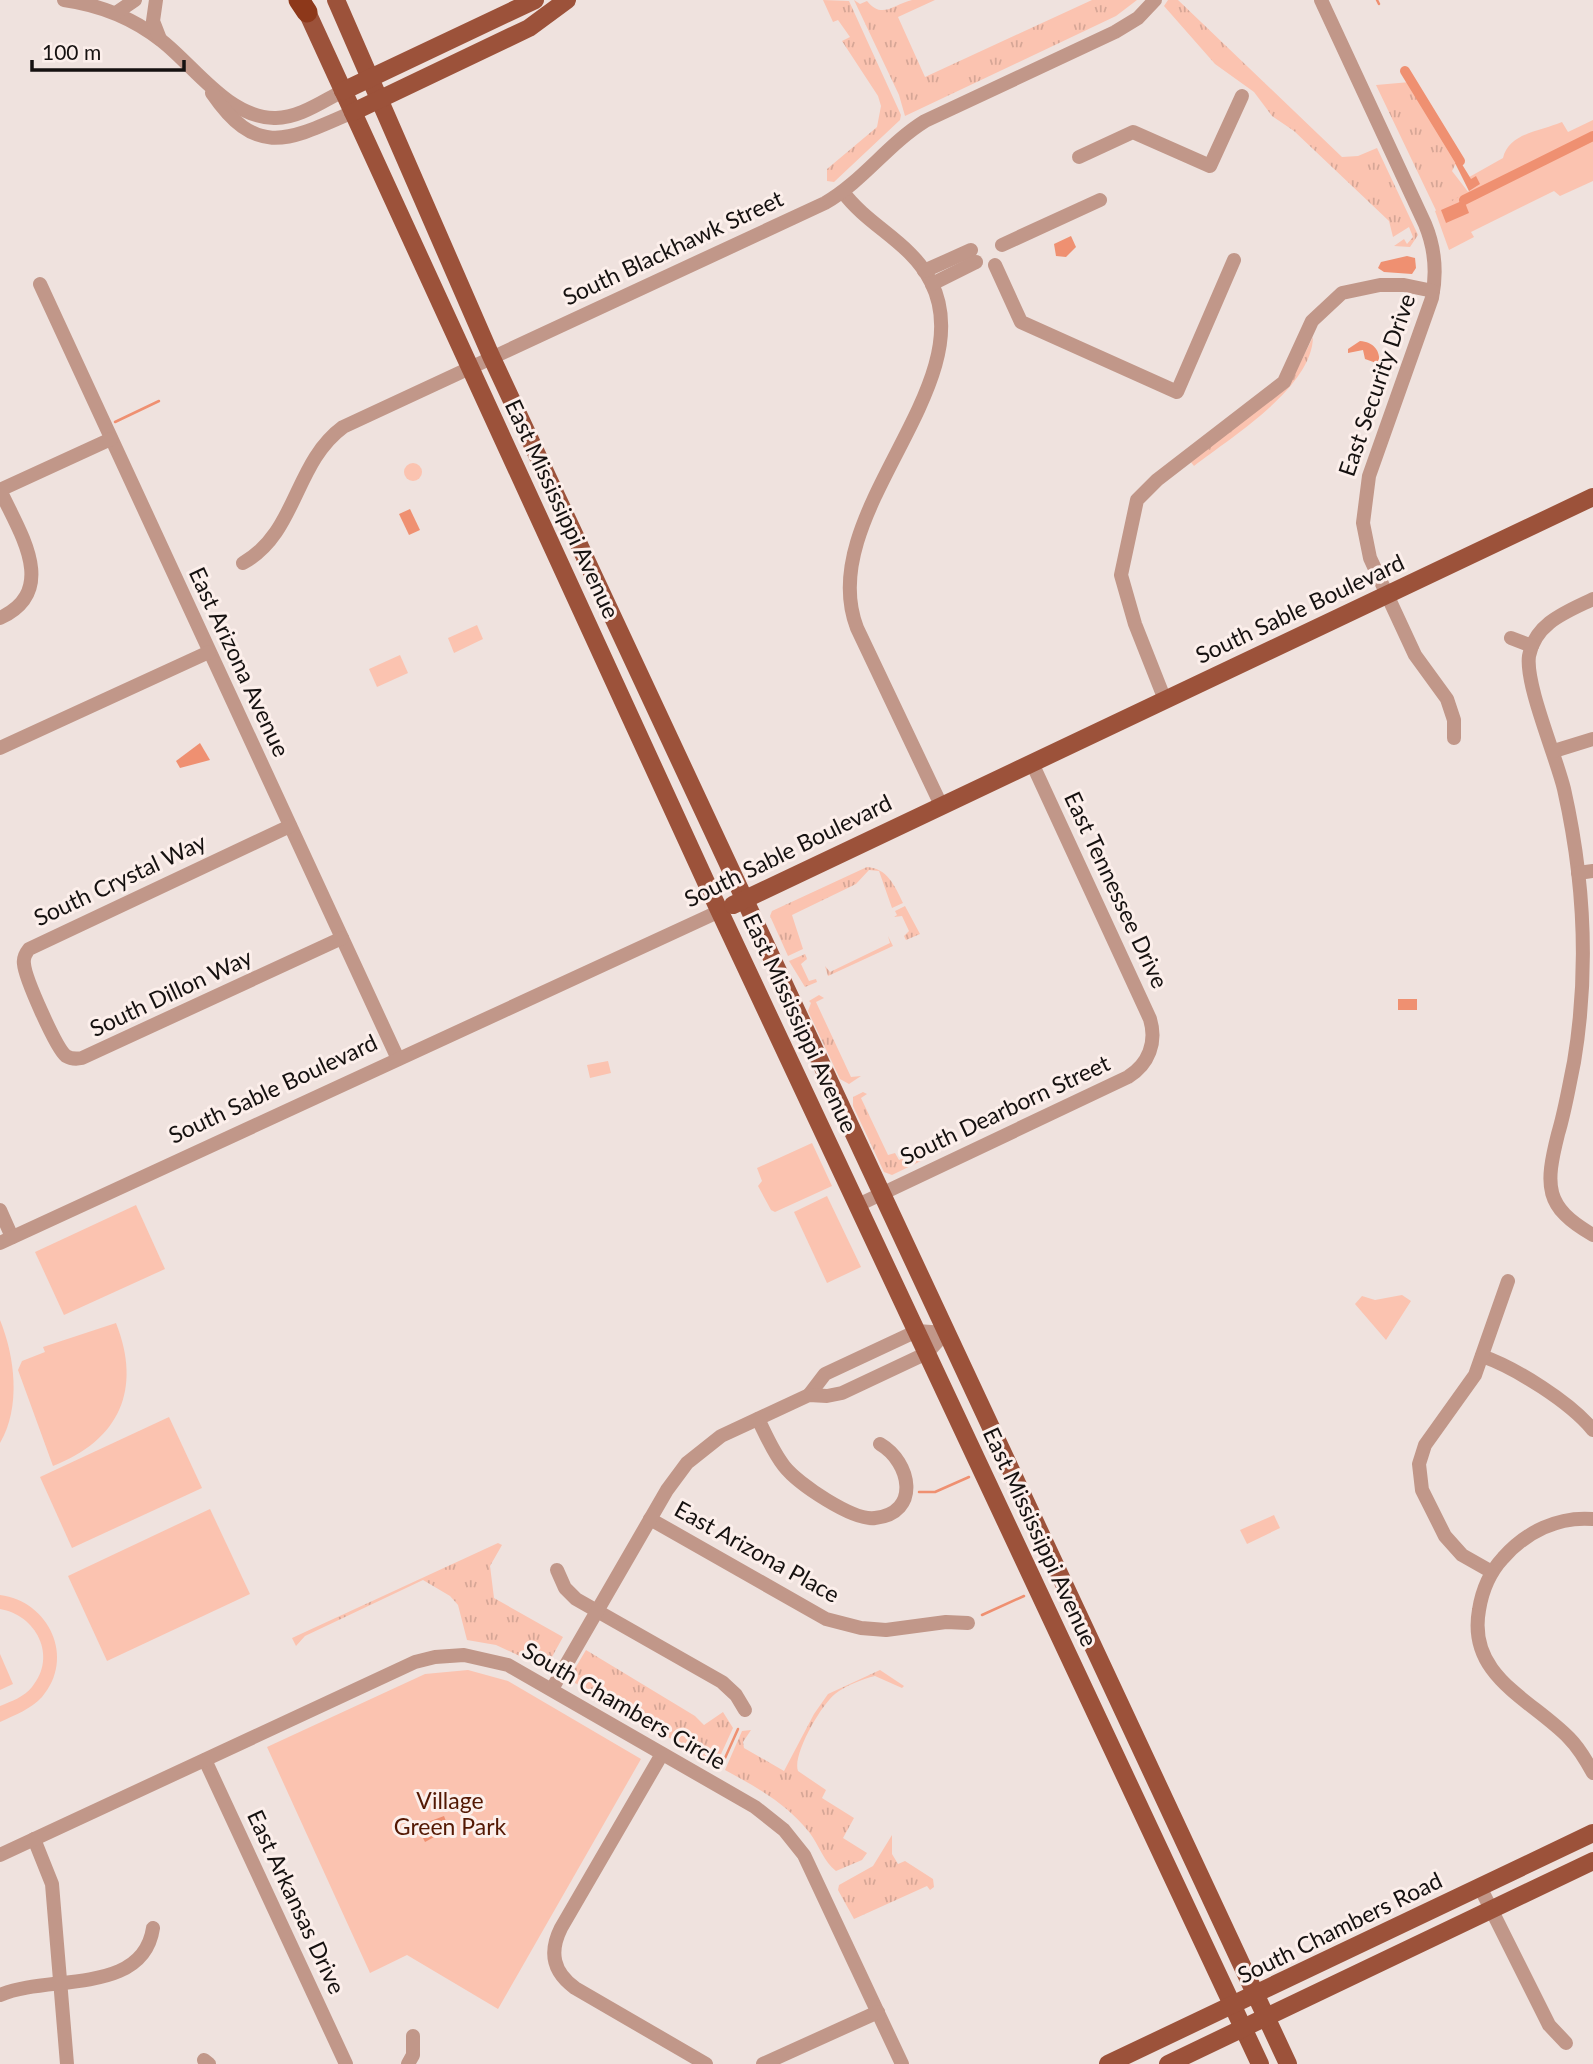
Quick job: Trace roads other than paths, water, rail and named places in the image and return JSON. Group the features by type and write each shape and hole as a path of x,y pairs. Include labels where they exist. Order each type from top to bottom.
{"main road":[{"name":"East Mississippi Avenue","path":"336,0 491,356 1287,2064"},
{"path":"343,92 535,0"},
{"path":"353,112 529,28 567,0"},
{"name":"East Mississippi Avenue","path":"303,4 720,911 1260,2064"},
{"name":"South Sable Boulevard","path":"720,911 1593,497"},
{"name":"South Chambers Road","path":"1108,2064 1233,2007 1593,1833"},
{"path":"1168,2064 1593,1861"}],"street":[{"path":"64,0 116,13 161,40 203,80 243,109 270,118 292,116 343,92"},
{"path":"116,13 135,0"},
{"path":"156,0 153,21 161,40"},
{"name":"South Blackhawk Street","path":"243,563 275,536 311,460 337,431 843,192 903,136 925,121 1115,32 1138,18 1155,0"},
{"name":"East Security Drive","path":"1321,0 1428,231 1434,260 1433,291 1364,494 1366,541 1415,655 1447,699 1454,720 1454,738"},
{"path":"203,80 233,121 256,135 274,137 297,134 353,112"},
{"path":"1079,157 1133,132 1210,166 1242,96"},
{"path":"843,192 865,219 908,249 932,284 940,325 938,355 855,547 848,583 849,601 857,628 941,806"},
{"path":"1002,245 1100,200"},
{"path":"924,271 974,256 932,284"},
{"path":"995,265 1021,322 1177,392 1234,260"},
{"name":"East Arizona Avenue","path":"40,284 398,1059"},
{"path":"1165,700 1135,624 1121,575 1137,500 1157,480 1284,382 1312,321 1342,293 1380,285 1404,285 1433,291"},
{"path":"0,618 12,612 26,598 33,576 28,554 0,490 111,439"},
{"path":"1593,599 1551,620 1532,646 1530,679 1554,751 1586,872 1580,1010 1567,1096 1550,1166 1552,1196 1565,1217 1593,1236"},
{"path":"1511,638 1532,646"},
{"path":"0,748 209,652"},
{"path":"1554,751 1593,739"},
{"name":"East Tennessee Drive","path":"1032,763 1146,1010 1153,1039"},
{"name":"South Crystal Way","path":"42,1009 24,969 24,959 29,949 290,826"},
{"name":"South Sable Boulevard","path":"6,1240 720,911"},
{"name":"South Dillon Way","path":"42,1009 64,1053 72,1058 82,1058 342,938"},
{"name":"South Dearborn Street","path":"858,1205 1128,1077 1143,1065 1153,1039"},
{"path":"1538,1202 1552,1196"},
{"path":"0,1210 6,1240"},
{"path":"1492,1572 1462,1555 1445,1536 1422,1490 1419,1477 1425,1444 1475,1375 1508,1281"},
{"path":"552,1689 677,1474 697,1453 722,1436 809,1395 825,1374 917,1331 945,1333"},
{"path":"809,1395 842,1393 927,1353 945,1333"},
{"path":"1482,1356 1503,1363 1576,1413 1593,1430"},
{"path":"758,1419 774,1451 790,1474 809,1488 866,1518 892,1512 906,1490 904,1467 898,1457 880,1444"},
{"path":"1593,1518 1569,1520 1541,1528 1513,1547 1492,1572 1480,1601 1478,1617 1483,1656 1497,1678 1570,1739 1593,1773"},
{"name":"East Arizona Place","path":"650,1519 803,1607 837,1622 886,1630 946,1622 968,1623"},
{"path":"556,1570 569,1594 722,1682 736,1695 745,1710"},
{"name":"South Chambers Circle","path":"0,1855 429,1658 484,1657 514,1668 552,1689 762,1812 790,1837 810,1867 902,2064"},
{"path":"662,1754 561,1928 555,1942 554,1959 562,1976 575,1988 706,2064"},
{"name":"East Arkansas Drive","path":"205,1760 346,2064"},
{"path":"34,1839 50,1878 67,2064"},
{"path":"1480,1887 1493,1908 1548,2023 1566,2043"},
{"path":"0,1995 26,1986 120,1973 148,1948 153,1928"},
{"path":"763,2064 878,2012"},
{"path":"408,2064 413,2055 413,2035"}],"waterway":[{"path":"1377,0 1379,4"},
{"path":"1405,71 1460,161"},
{"path":"1464,200 1593,136"},
{"path":"115,422 159,401"},
{"path":"919,1492 935,1492 969,1477"},
{"path":"982,1615 1024,1596"},
{"path":"721,1767 738,1729"}],"park label":[{"name":"Village Green Park","path":"450,1814"}]}
